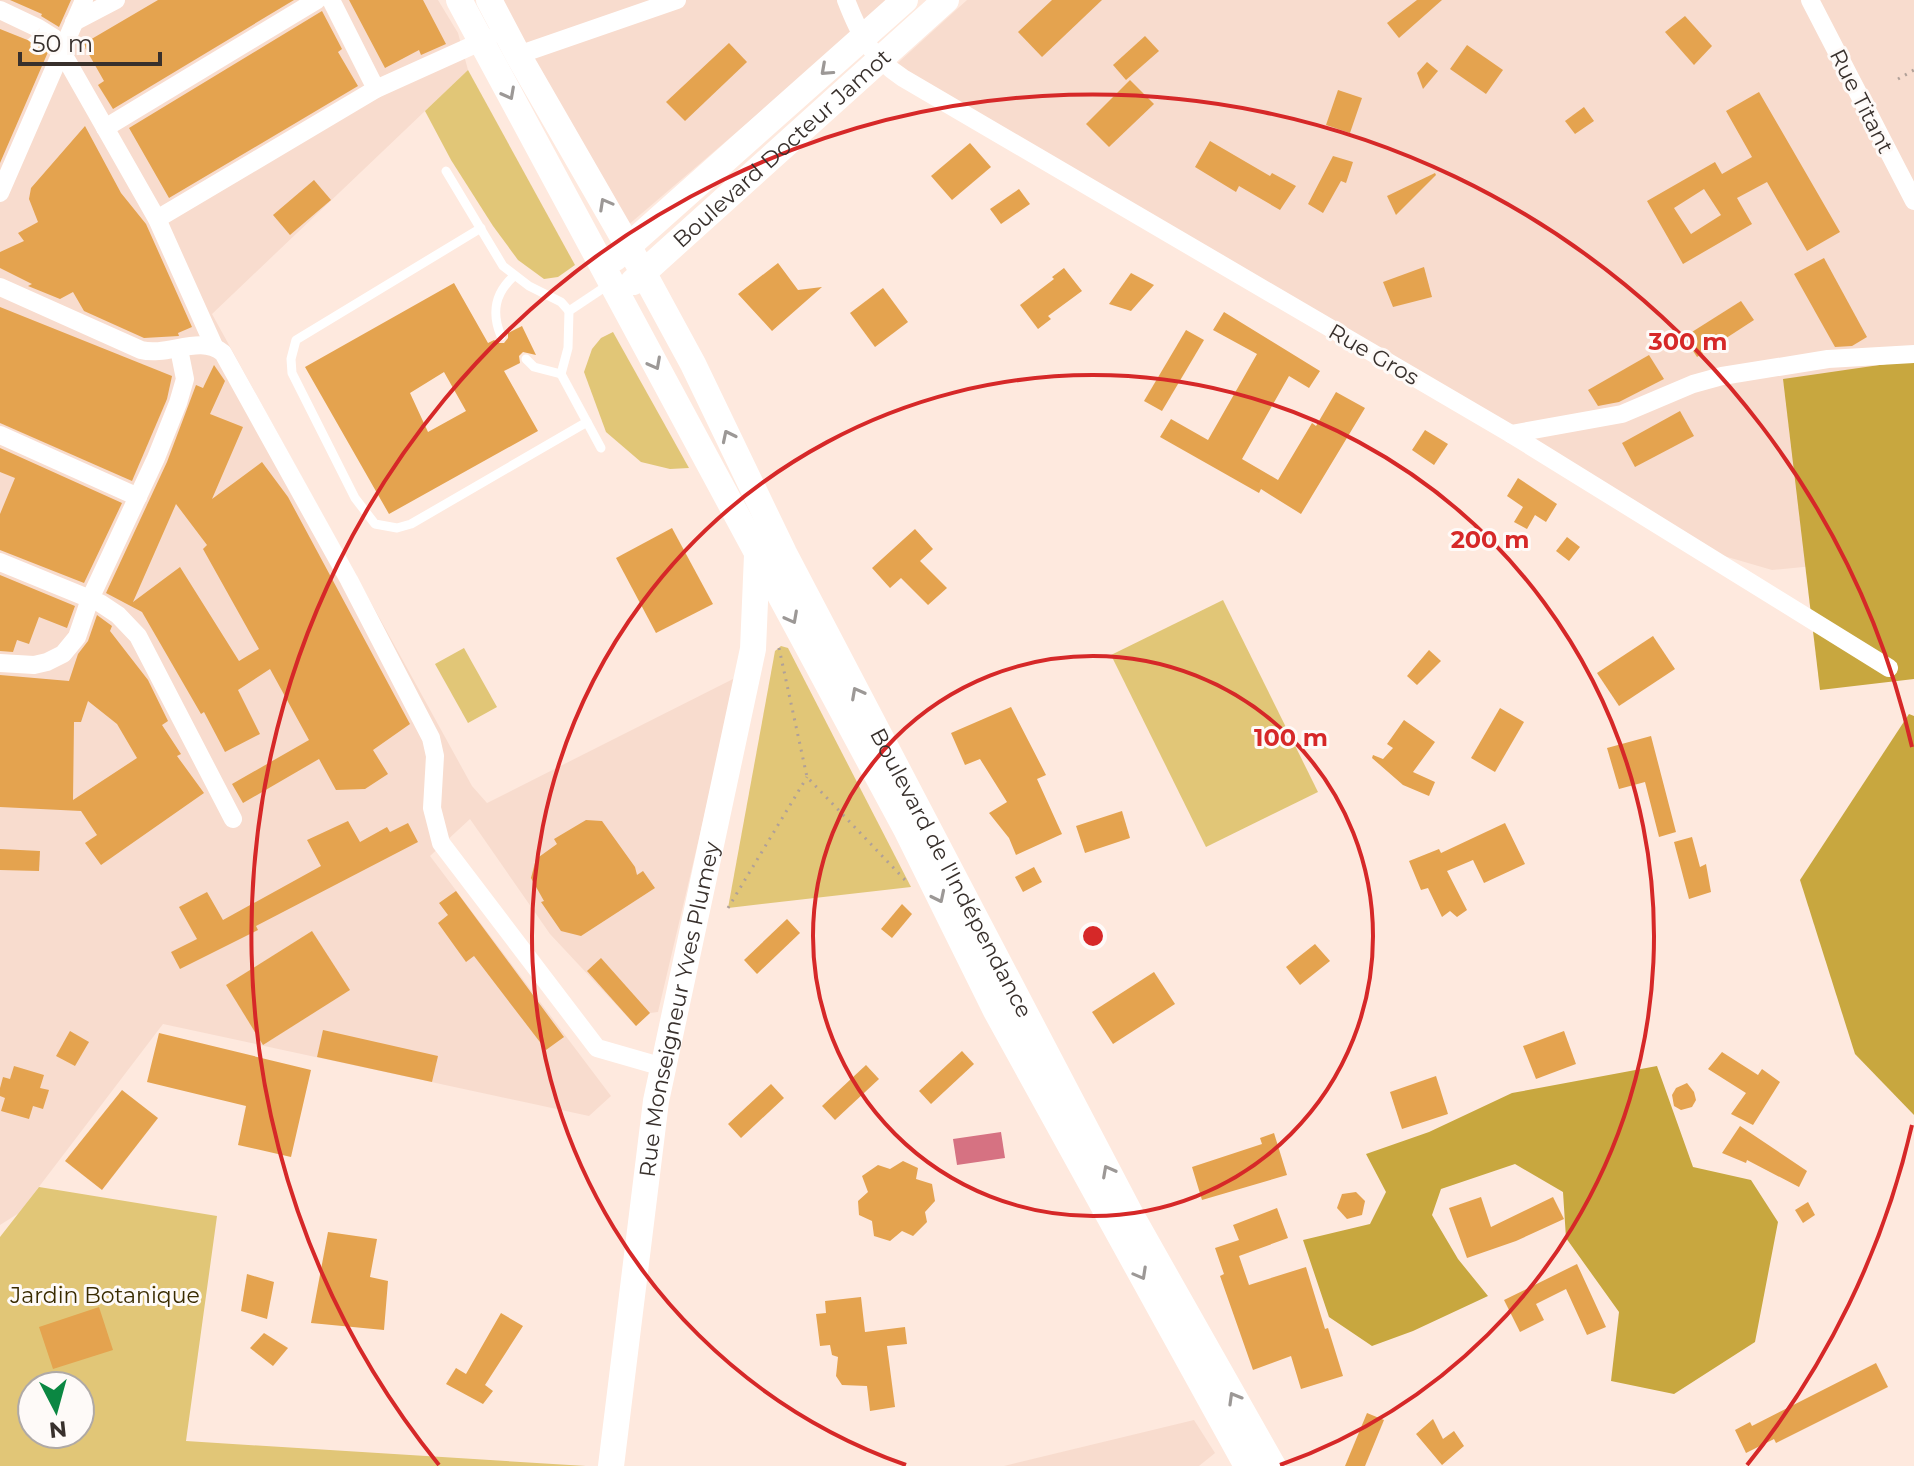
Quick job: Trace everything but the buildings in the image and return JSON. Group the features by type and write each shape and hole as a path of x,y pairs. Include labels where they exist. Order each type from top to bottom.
{"main road":[{"name":"Boulevard de l'Indépendance","path":"459,0 906,829 996,1011 1237,1459"},
{"name":"Boulevard de l'Indépendance","path":"489,0 693,364 784,553 1131,1215 1273,1466"},
{"name":"Boulevard Docteur Jamot","path":"610,283 628,246 905,0"},
{"name":"Boulevard Docteur Jamot","path":"610,283 643,272 946,0"},
{"path":"748,477 757,554"},
{"name":"Rue Monseigneur Yves Plumey","path":"611,1466 656,1101 753,649 757,554"}],"street":[{"path":"0,193 84,0"},
{"path":"74,22 116,0"},
{"path":"105,128 317,0"},
{"path":"331,0 376,89"},
{"path":"518,55 677,0"},
{"name":"Rue Gros","path":"846,0 862,39 879,60 930,94 1511,434 1889,668"},
{"name":"Rue Titant","path":"1810,0 1914,201"},
{"path":"0,10 54,38 157,219 214,346"},
{"path":"157,219 376,89 506,30"},
{"path":"0,287 141,350 161,353 204,344 214,346 223,353 349,580 431,738 435,756 432,808 441,843 597,1048 663,1067"},
{"path":"0,663 34,665 63,654 77,637 90,599 156,458 182,391 185,379 179,349"},
{"path":"1511,434 1622,414 1693,384 1722,376 1828,359 1914,354"},
{"path":"0,435 138,497"},
{"path":"0,562 90,599 118,615 138,636 233,819"}],"lane":[{"path":"446,171 503,266 514,276 561,302 569,311 568,348 561,374 601,448"},
{"path":"481,228 296,340 291,359 292,373 355,498 375,524 397,528 411,524 587,422"},
{"path":"501,336 495,307 502,287 514,276"},
{"path":"569,311 610,283"},
{"path":"526,359 534,367 561,374"}],"path":[{"path":"1898,79 1914,70"},
{"path":"779,648 807,777 911,887"},
{"path":"728,908 807,777"}],"shaded area":[{"path":"0,0 438,0 458,33 468,70 212,314 472,786 487,803 737,677 658,1012 650,1013 636,1026 550,934 470,819 430,856 611,1096 589,1116 163,1024 19,1213 0,1225"},
{"path":"502,0 891,0 627,226"},
{"path":"967,0 1914,0 1914,556 1772,570 1676,542 890,70"},
{"path":"1914,360 1914,679 1820,690 1783,379"},
{"path":"1909,714 1914,716 1914,1115 1855,1054 1800,880"},
{"path":"1657,1066 1693,1167 1751,1180 1778,1222 1755,1342 1674,1394 1611,1381 1619,1312 1566,1238 1563,1192 1515,1164 1441,1189 1432,1215 1458,1259 1488,1296 1413,1331 1372,1346 1329,1317 1303,1240 1370,1224 1386,1192 1366,1154 1429,1132 1512,1093"},
{"path":"1001,1132 1005,1158 957,1165 953,1139"},
{"path":"1194,1420 1215,1453 1199,1466 1004,1466"}],"green space":[{"path":"468,70 575,265 558,277 544,279 518,260 451,160 425,111"},
{"path":"613,332 689,468 670,469 641,462 606,432 584,372 592,349 601,338"},
{"path":"1223,600 1318,792 1206,847 1111,655"},
{"path":"781,646 788,648 911,887 728,908 775,651"},
{"path":"464,648 497,707 468,723 435,664"},
{"name":"Jardin Botanique","path":"39,1187 217,1216 186,1441 586,1466 0,1466 0,1237"}]}
